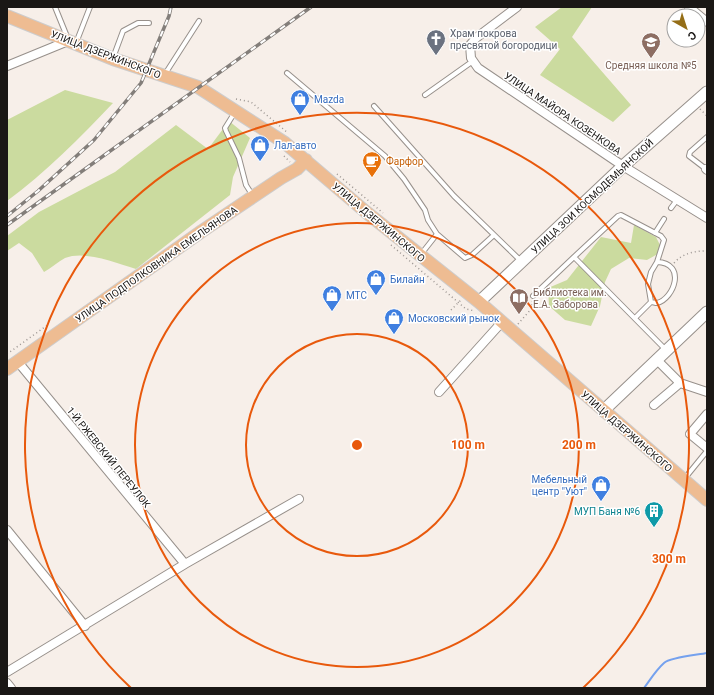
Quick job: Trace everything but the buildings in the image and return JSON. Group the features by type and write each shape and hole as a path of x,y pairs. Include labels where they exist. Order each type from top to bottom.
{"main road":[{"name":"УЛИЦА ДЗЕРЖИНСКОГО","path":"7,16 113,58 198,87 285,143 366,212 420,255 477,307 502,322 707,500"},
{"name":"УЛИЦА ЗОИ КОСМОДЕМЬЯНСКОЙ","path":"477,307 521,262 623,166 707,92"},
{"name":"УЛИЦА ПОДПОЛКОВНИКА ЕМЕЛЬЯНОВА","path":"7,370 202,231 280,178 297,169 306,160"},
{"path":"604,411 707,312"}],"street":[{"path":"473,61 471,58 470,45 476,38 517,7"},
{"path":"689,7 707,22"},
{"path":"7,66 72,42"},
{"name":"УЛИЦА МАЙОРА КОЗЕНКОВА","path":"473,61 478,68 623,166 707,218"},
{"path":"439,392 502,322"},
{"path":"656,360 680,383 707,392"},
{"name":"1-Й РЖЕВСКИЙ ПЕРЕУЛОК","path":"18,362 184,564"},
{"path":"654,405 680,383"},
{"path":"707,414 690,434 707,448"},
{"path":"7,672 85,626 184,564 298,499"},
{"path":"7,530 85,626"},
{"path":"7,683 11,688"}],"lane":[{"path":"56,7 72,42"},
{"path":"72,42 90,7"},
{"path":"164,76 199,21"},
{"path":"113,58 123,31 138,23 149,23"},
{"path":"425,95 473,61"},
{"path":"287,73 385,156 404,179 425,210 428,220 437,234 465,258 472,255 494,235"},
{"path":"374,106 454,196 521,262"},
{"path":"235,111 225,128 239,158 246,185 253,197"},
{"path":"706,169 688,156 690,152 707,137"},
{"path":"671,208 677,199"},
{"path":"533,296 618,216 621,215 661,236 664,240 657,262 651,272 648,284 651,302"},
{"path":"655,233 664,219"},
{"path":"420,255 437,234"},
{"path":"574,257 666,350"},
{"path":"634,318 651,302 657,302 665,298 675,281 675,273 672,266 665,262 657,262"},
{"path":"683,480 707,451"}],"path":[{"path":"280,152 297,169"},
{"path":"388,242 466,309 477,307"},
{"path":"672,266 679,258 686,254 707,251"},
{"path":"518,324 532,308 533,296"},
{"path":"7,354 49,324"}],"green space":[{"path":"562,7 592,7 572,37 631,105 613,122 540,75 560,49 535,27"},
{"path":"65,90 113,103 62,154 7,201 7,120"},
{"path":"229,121 250,138 233,177 230,195 136,269 91,256 73,256 65,258 44,272 32,253 19,243 7,251 7,236 39,212 115,172 176,125 208,149"},
{"path":"634,225 656,237 663,251 647,260 629,258 611,269 605,282 600,306 591,326 565,320 549,306 548,288 567,280 601,237 631,243"}],"waterway":[{"path":"644,688 658,669 667,661 707,653"}],"railway":[{"path":"7,216 38,191 94,140 141,83 169,16 171,7"},
{"path":"7,225 311,7"}],"place":[{"name":"Храм покрова пресвятой богородици","path":"436,56"},
{"name":"Средняя школа №5","path":"651,59"},
{"name":"Mazda","path":"300,116"},
{"name":"Лал-авто","path":"260,162"},
{"name":"Фарфор","path":"372,178"},
{"name":"Билайн","path":"376,296"},
{"name":"МТС","path":"332,312"},
{"name":"Библиотека им. Е.А. Заборова","path":"519,315"},
{"name":"Московский рынок","path":"394,335"},
{"name":"Мебельный центр \"Уют\"","path":"601,502"},
{"name":"МУП Баня №6","path":"654,528"}]}
